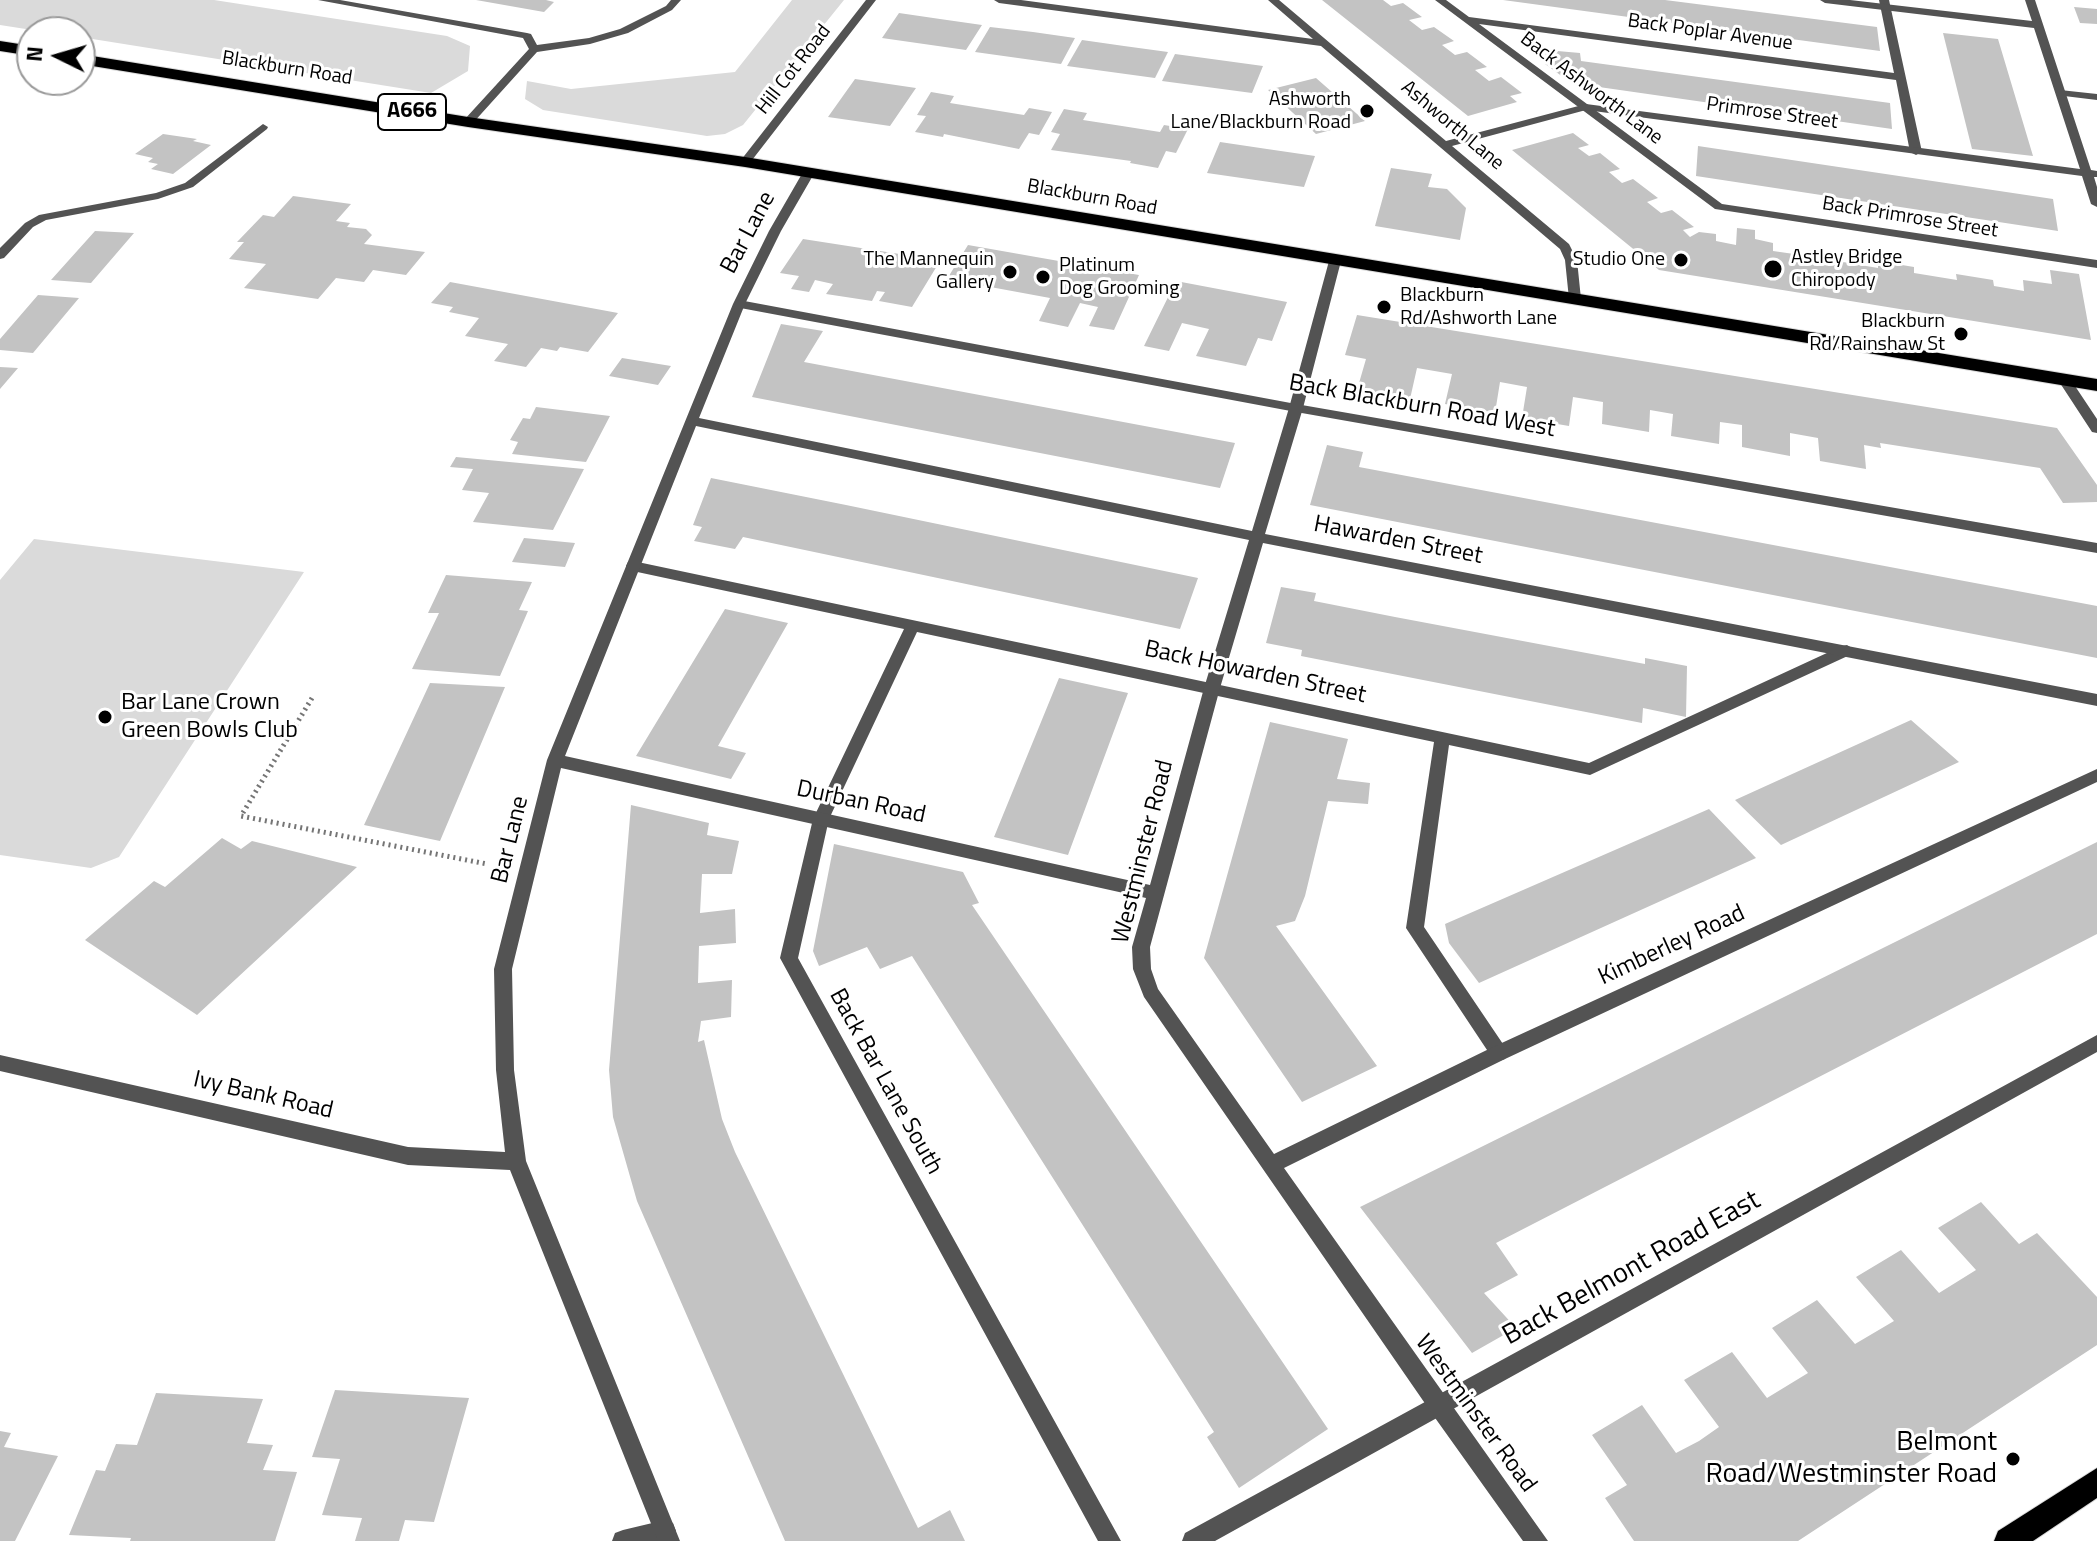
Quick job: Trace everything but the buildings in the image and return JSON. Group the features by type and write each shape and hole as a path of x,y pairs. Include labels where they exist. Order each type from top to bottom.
{"highway":[{"name":"Blackburn Road","path":"96,62 468,122 809,172 2097,385"}],"main road":[{"path":"2008,1541 2097,1482"}],"street":[{"path":"323,0 527,36 534,49"},
{"path":"468,122 534,49 590,41 624,31 669,8 676,0"},
{"name":"Hill Cot Road","path":"745,162 871,0"},
{"path":"999,0 1324,43"},
{"name":"Ashworth Lane","path":"1273,0 1447,144 1565,247 1571,260 1575,299"},
{"name":"Back Ashworth Lane","path":"1440,0 1719,207"},
{"path":"1825,0 1885,4 2038,25"},
{"path":"2030,0 2060,93 2092,173 2097,204"},
{"path":"1885,4 1916,152"},
{"name":"Back Poplar Avenue","path":"1467,19 1900,77"},
{"path":"2060,93 2097,97"},
{"name":"Primrose Street","path":"1447,144 1586,107 2092,173"},
{"path":"0,255 29,225 43,217 176,192 263,127"},
{"name":"Bar Lane","path":"667,1536 516,1161 505,1070 503,969 555,760 739,304 809,172"},
{"name":"Back Primrose Street","path":"1719,207 2097,264"},
{"name":"Westminster Road","path":"1335,261 1296,408 1212,688 1141,947 1142,969 1150,992 1440,1408 1537,1541"},
{"name":"Back Blackburn Road West","path":"739,304 1296,408 2097,548"},
{"path":"2064,380 2097,429"},
{"name":"Hawarden Street","path":"692,421 1257,537 2097,700"},
{"name":"Back Howarden Street","path":"633,566 1590,769 1847,650"},
{"name":"Back Bar Lane South","path":"912,627 821,819 789,958 1110,1541"},
{"path":"1442,738 1415,928 1499,1053"},
{"name":"Durban Road","path":"555,760 1156,893"},
{"name":"Kimberley Road","path":"1270,1165 1499,1053 2097,775"},
{"name":"Back Belmont Road East","path":"1193,1541 1440,1408 2097,1043"},
{"name":"Ivy Bank Road","path":"0,1063 408,1156 516,1161"},
{"path":"623,1541 667,1536"}],"path":[{"path":"312,698 241,816 528,872"}],"shaded area":[{"path":"0,0 214,0 447,36 470,46 468,71 431,93 96,40 96,16 16,16 16,27 0,25"},
{"path":"792,0 844,0 743,125 725,134 707,136 543,110 525,99 527,81 571,89 735,72"},
{"name":"Bar Lane Crown Green Bowls Club","path":"34,539 304,572 119,857 91,868 0,855 0,580"}],"place":[{"name":"Ashworth Lane/Blackburn Road","path":"1367,111"},
{"name":"Studio One","path":"1681,260"},
{"name":"Astley Bridge Chiropody","path":"1773,269"},
{"name":"The Mannequin Gallery","path":"1010,272"},
{"name":"Platinum Dog Grooming","path":"1043,277"},
{"name":"Blackburn Rd/Ashworth Lane","path":"1384,307"},
{"name":"Blackburn Rd/Rainshaw St","path":"1961,334"},
{"name":"Bar Lane Crown Green Bowls Club","path":"105,717"},
{"name":"Belmont Road/Westminster Road","path":"2013,1459"}]}
